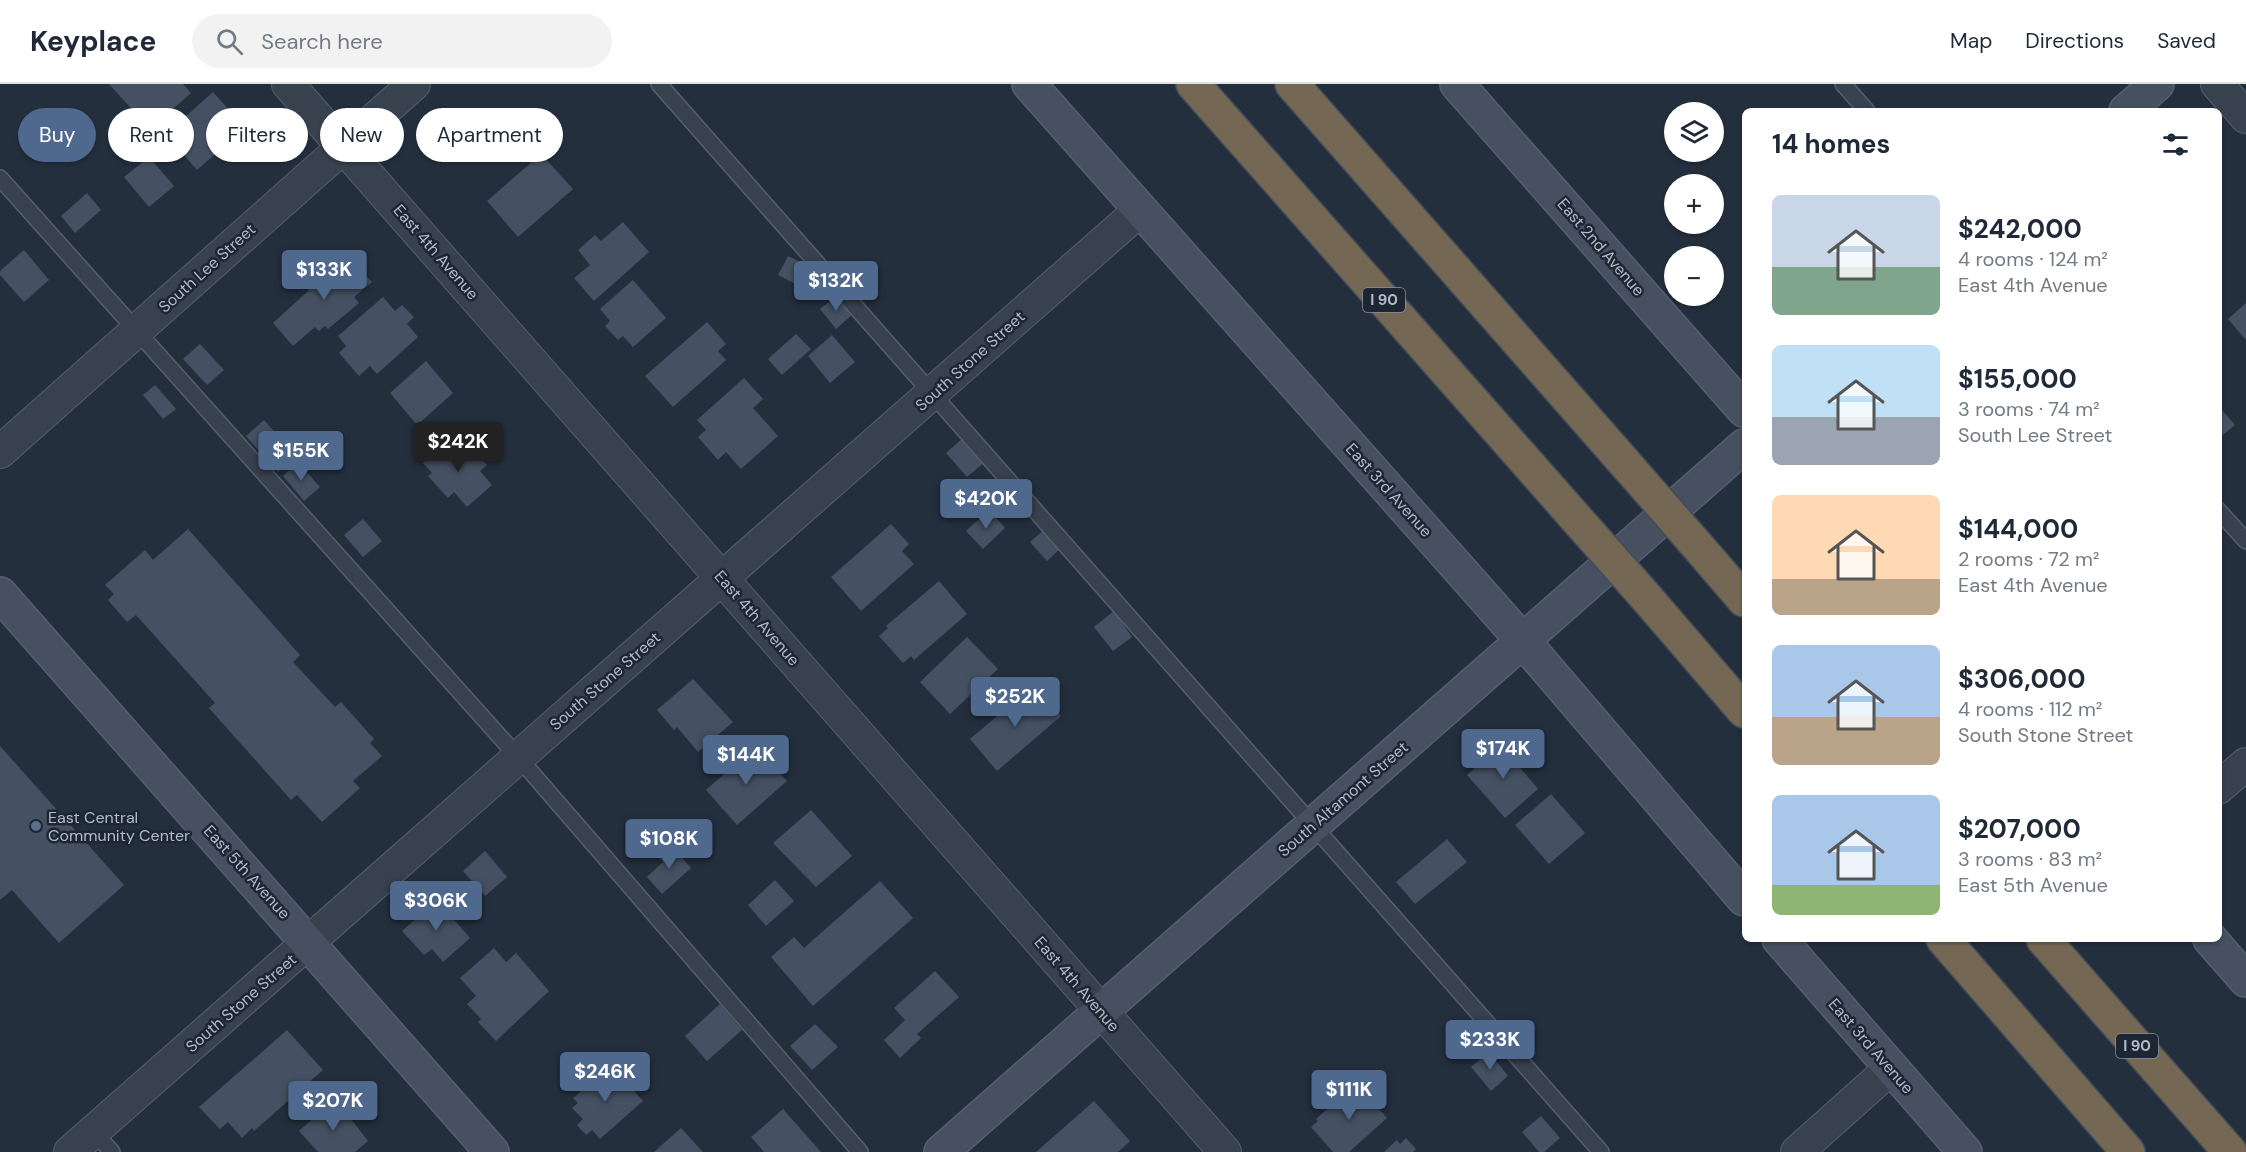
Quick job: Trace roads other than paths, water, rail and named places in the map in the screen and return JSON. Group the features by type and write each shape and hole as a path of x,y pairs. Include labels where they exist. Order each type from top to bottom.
{"highway":[{"name":"I 90","path":"1193,84 1742,709"},
{"path":"1292,84 1742,598"},
{"path":"1946,942 2128,1152"},
{"name":"I 90","path":"2046,942 2230,1152"}],"street":[{"name":"East 4th Avenue","path":"288,84 320,119"},
{"name":"South Lee Street","path":"387,108 414,84"},
{"name":"East 3rd Avenue","path":"1029,84 1524,642 1742,897"},
{"name":"East 2nd Avenue","path":"1457,84 1742,408"},
{"path":"2129,108 2157,84"},
{"path":"2217,84 2246,117"},
{"name":"South Lee Street","path":"0,452 326,162"},
{"name":"East 4th Avenue","path":"358,162 1225,1152"},
{"name":"South Stone Street","path":"70,1152 102,1142 309,943 1140,210"},
{"name":"South Altamont Street","path":"941,1152 1524,642 1742,448"},
{"name":"East 5th Avenue","path":"0,594 492,1152"},
{"path":"2222,785 2246,764"},
{"name":"East 3rd Avenue","path":"1782,942 1890,1069 1965,1152"},
{"path":"2213,942 2246,980"},
{"path":"1797,1152 1890,1069"}],"lane":[{"path":"660,84 1602,1152"},
{"path":"1843,84 1864,108"},
{"path":"0,178 518,757 860,1152"},
{"path":"2222,514 2246,541"}],"place":[{"name":"East Central Community Center","path":"36,826"}]}
